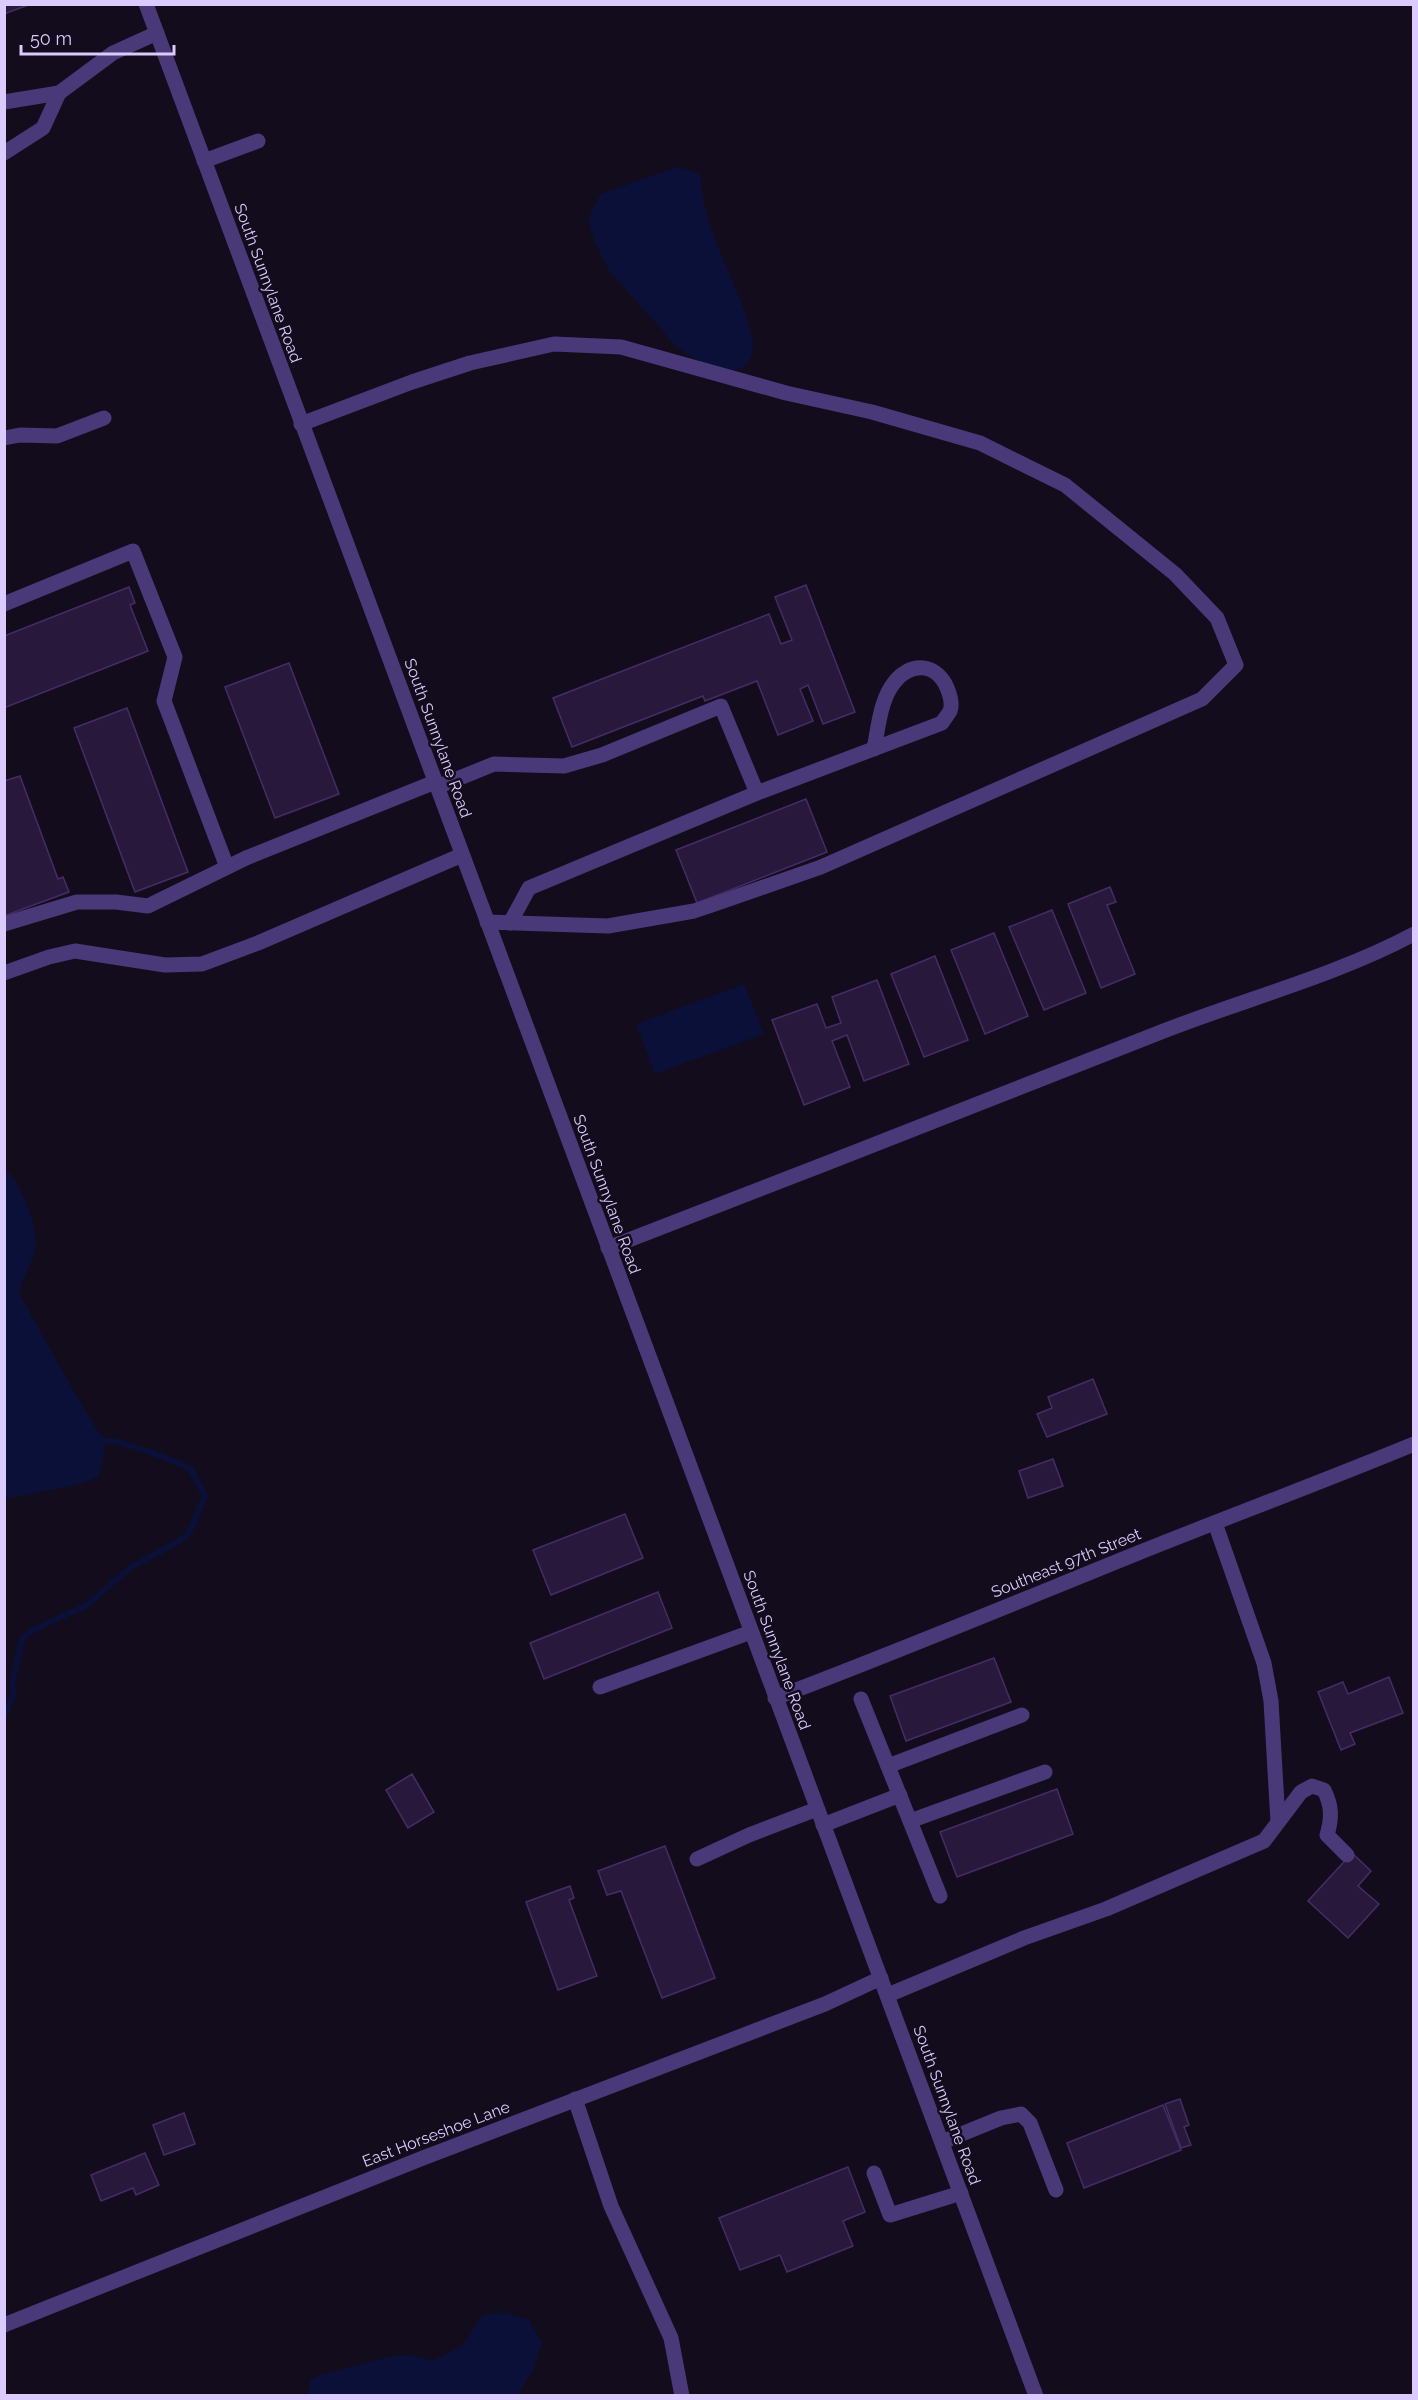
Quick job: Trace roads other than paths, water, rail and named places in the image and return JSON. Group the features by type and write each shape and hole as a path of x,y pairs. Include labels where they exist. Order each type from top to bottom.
{"street":[{"name":"South Sunnylane Road","path":"146,4 1036,2396"},
{"path":"4,102 58,93 113,53 157,33"},
{"path":"4,153 43,128 58,93"},
{"path":"204,161 258,141"},
{"path":"301,424 412,382 470,363 554,345 621,346 786,393 872,412 980,443 1065,485 1175,574 1217,618 1236,666 1202,699 821,867 694,911 608,926 487,922"},
{"path":"4,438 20,435 57,436 104,418"},
{"path":"4,604 133,551 175,657 164,701 227,867"},
{"path":"510,923 529,888 757,793 874,749 942,723 951,710 951,697 945,682 936,671 920,668 902,673 896,680 890,688 883,708 874,749"},
{"path":"4,924 77,902 116,902 148,906 227,867 436,784 494,764 564,766 602,755 721,706 757,793"},
{"path":"4,973 49,957 75,951 165,965 202,964 258,943 462,855"},
{"path":"608,1248 1177,1026 1327,972 1413,934"},
{"name":"Southeast 97th Street","path":"775,1698 1413,1444"},
{"path":"1215,1523 1264,1663 1271,1701 1278,1822"},
{"path":"600,1687 751,1632"},
{"path":"861,1699 940,1896"},
{"path":"888,1766 1022,1714"},
{"path":"910,1821 1045,1772"},
{"path":"888,1995 1024,1938 1106,1909 1264,1841 1301,1792 1312,1786 1324,1790 1330,1803 1332,1819 1327,1835 1347,1855"},
{"path":"824,1825 900,1795"},
{"path":"697,1858 817,1809"},
{"name":"East Horseshoe Lane","path":"4,2325 575,2099 825,2004 881,1978"},
{"path":"575,2099 611,2206 671,2338 682,2396"},
{"path":"942,2142 1001,2118 1021,2114 1030,2123 1056,2190"},
{"path":"874,2173 890,2215 961,2193"}],"waterway":[{"path":"4,1717 14,1693 12,1683 22,1638 35,1629 87,1605 131,1567 178,1542 190,1531 205,1496 190,1468 132,1446 101,1441"}]}
